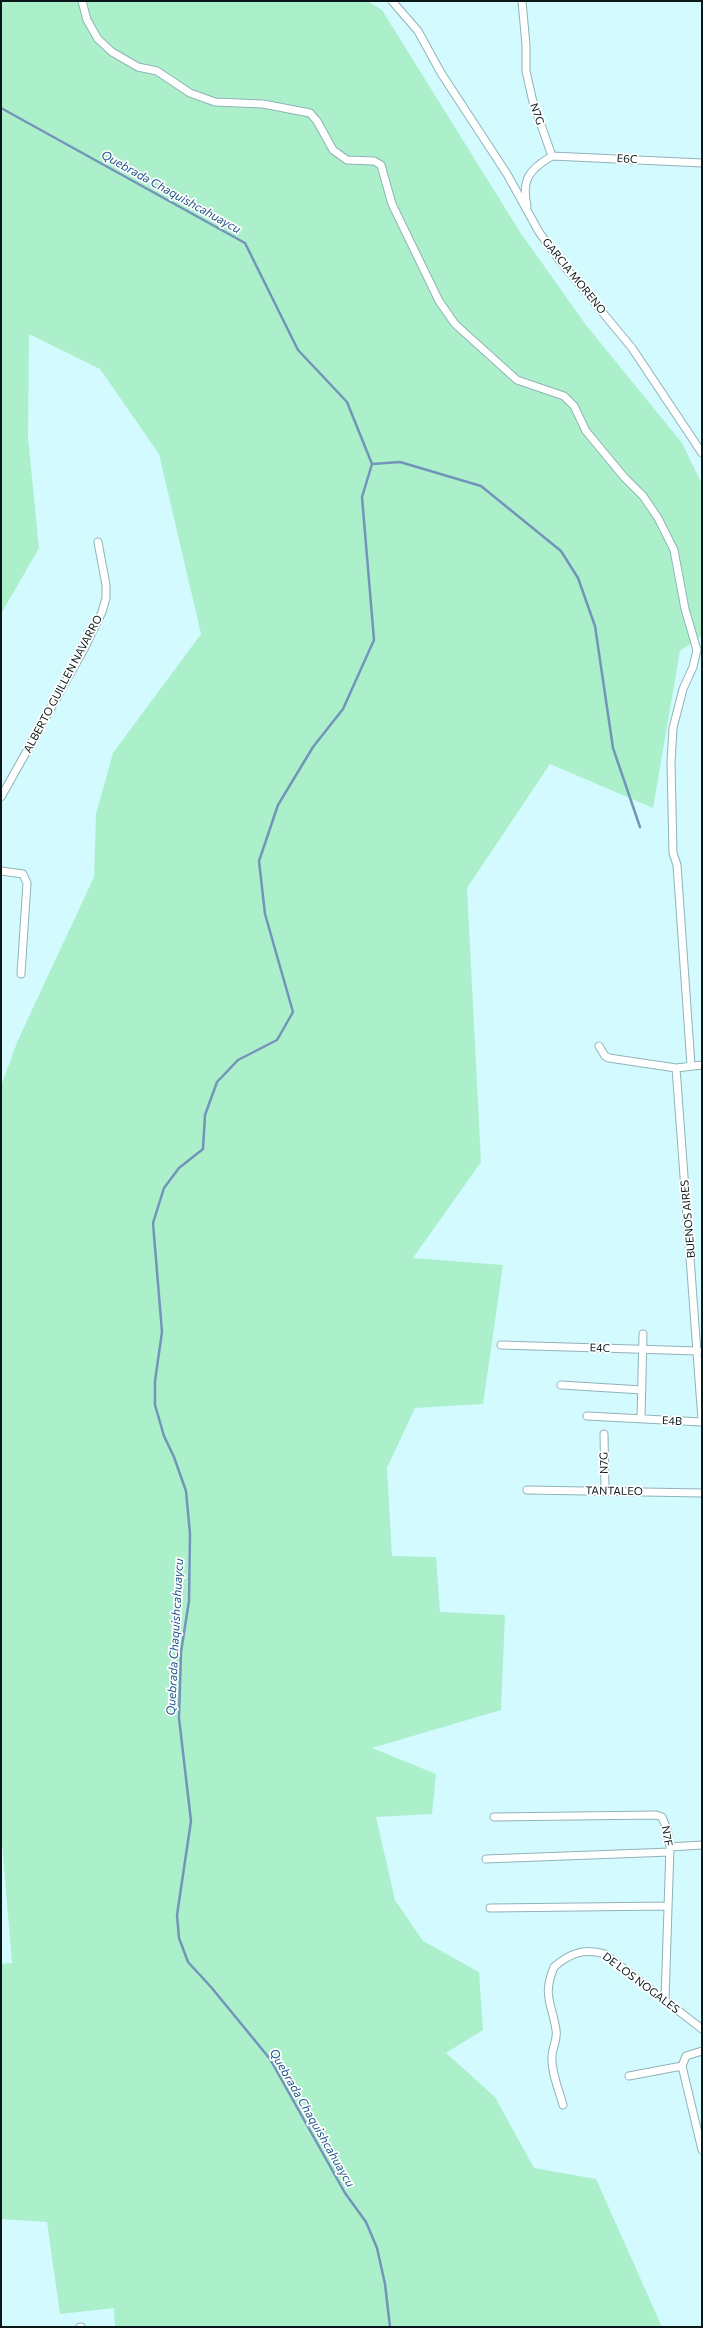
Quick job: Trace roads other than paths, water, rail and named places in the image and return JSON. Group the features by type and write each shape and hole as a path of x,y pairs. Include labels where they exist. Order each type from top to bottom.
{"street":[{"path":"82,1 87,20 98,39 112,52 138,67 157,71 190,93 215,102 263,104 310,113 317,120 333,150 347,160 374,161 381,165 385,175 387,191 394,209 439,301 455,324 517,380 564,396 574,406 586,431 624,477 643,496 658,518 674,550 685,609 697,650 693,667 683,689 673,728 671,763 673,853 677,864 691,1065"},
{"name":"GARCIA MORENO","path":"392,1 418,31 441,73 507,174 529,214 560,261 632,348 702,453"},
{"name":"N7G","path":"522,1 526,72 532,102 552,156"},
{"path":"529,214 525,198 527,177 537,165 552,156"},
{"name":"E6C","path":"552,156 702,163"},
{"name":"ALBERTO GUILLEN NAVARRO","path":"1,797 38,734 84,649 102,612 106,598 106,585 98,542"},
{"path":"1,871 23,874 27,883 21,974"},
{"path":"599,1046 605,1056 609,1058 676,1068 702,1064"},
{"name":"BUENOS AIRES","path":"676,1068 702,1421"},
{"path":"641,1418 642,1334"},
{"name":"E4C","path":"501,1345 698,1351"},
{"path":"561,1385 642,1390"},
{"name":"E4B","path":"586,1416 702,1421"},
{"name":"N7G","path":"604,1434 605,1491"},
{"name":"TANTALEO","path":"527,1490 702,1493"},
{"name":"N7F","path":"494,1817 656,1815 664,1819 670,1849 665,2000"},
{"path":"486,1859 670,1849 702,1845"},
{"path":"490,1908 668,1906"},
{"name":"DE LOS NOGALES","path":"563,2105 552,2059 557,2038 548,2003 547,1990 554,1967 577,1952 592,1950 605,1954 702,2029"},
{"path":"702,2051 686,2056 682,2066 702,2150"},
{"path":"629,2076 682,2066"}],"waterway":[{"name":"Quebrada Chaquishcahuaycu","path":"1,108 245,243 298,350 347,402 372,464 362,497 374,640 343,709 313,747 278,805 259,861 265,914 293,1012 277,1040 238,1060 217,1082 205,1115 203,1149 179,1168 164,1188 153,1223 162,1332 155,1381 155,1405 164,1436 174,1457 186,1491 190,1534 189,1601 181,1652 179,1718 191,1821 177,1915 179,1938 188,1962 211,1987 270,2059 345,2193 366,2222 377,2248 385,2284 390,2327"},
{"path":"372,464 400,462 481,486 561,551 578,578 595,626 613,748 640,827"}]}
